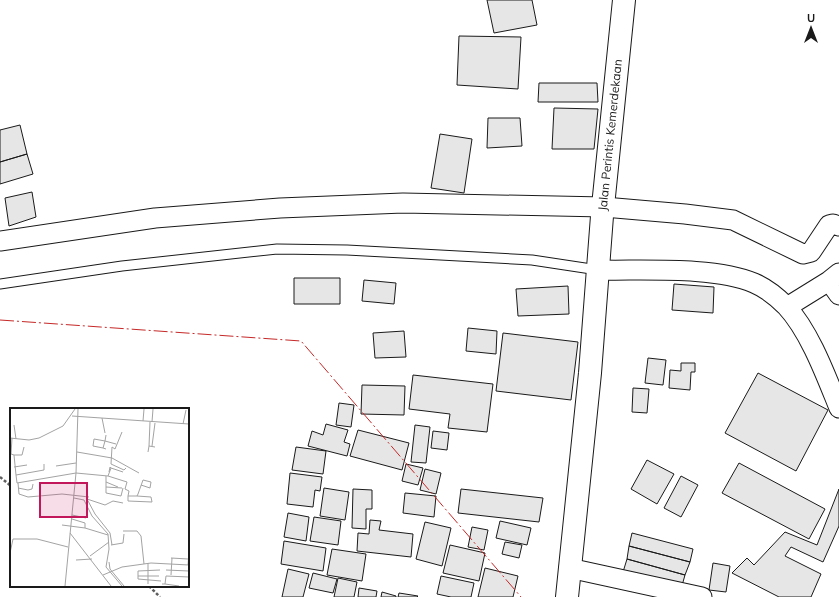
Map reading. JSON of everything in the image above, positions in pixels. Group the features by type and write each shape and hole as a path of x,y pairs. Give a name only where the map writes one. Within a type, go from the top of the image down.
{"main road":[{"name":"Jalan Perintis Kemerdekaan","path":"567,597 590,373 603,211 624,0"}],"street":[{"path":"0,241 155,218 280,208 403,203 603,211 733,220 803,254 812,252 829,225 833,224 839,226"},
{"path":"598,267 731,276 755,283 792,303 807,337 822,365 839,408"},
{"path":"792,303 831,284"},
{"path":"569,568 702,597"}],"lane":[{"path":"0,284 122,266 277,249 346,250 524,260 598,267"}],"path":[{"path":"0,477 10,485"},
{"path":"150,587 160,597"}],"building":[{"path":"487,0 532,0 537,25 494,33"},
{"path":"459,36 521,37 518,89 457,85"},
{"path":"539,83 597,83 598,102 538,102"},
{"path":"554,108 598,109 594,149 552,149"},
{"path":"488,118 520,118 522,146 487,148"},
{"path":"20,125 27,154 0,162 0,130"},
{"path":"440,134 472,139 464,193 431,188"},
{"path":"27,154 33,174 0,184 0,162"},
{"path":"32,192 36,217 9,226 5,198"},
{"path":"294,278 340,278 340,304 294,304"},
{"path":"364,280 396,283 394,304 362,301"},
{"path":"674,284 714,287 713,313 672,310"},
{"path":"568,286 569,314 518,316 516,289"},
{"path":"468,328 497,331 496,354 466,351"},
{"path":"404,331 406,357 375,358 373,333"},
{"path":"503,333 578,342 571,400 496,391"},
{"path":"648,358 666,360 663,385 645,383"},
{"path":"681,363 695,363 695,372 691,372 690,390 669,388 670,370 681,371"},
{"path":"758,373 828,410 796,471 725,433"},
{"path":"413,375 493,384 487,432 448,428 450,414 409,409"},
{"path":"362,385 405,386 404,415 361,414"},
{"path":"633,388 649,389 647,413 632,412"},
{"path":"339,403 354,405 351,427 336,425"},
{"path":"326,424 348,430 344,442 350,444 347,456 308,446 312,431 323,435"},
{"path":"415,425 430,427 426,463 411,462"},
{"path":"358,430 409,443 402,470 350,456"},
{"path":"433,431 449,433 447,450 431,448"},
{"path":"296,447 326,451 323,474 292,470"},
{"path":"647,460 674,474 657,504 631,489"},
{"path":"739,463 825,509 809,539 722,493"},
{"path":"406,464 423,468 418,485 402,481"},
{"path":"425,469 441,473 436,494 420,490"},
{"path":"290,473 322,477 320,491 315,490 313,507 287,504"},
{"path":"681,476 698,485 681,517 664,508"},
{"path":"324,488 349,492 345,520 320,516"},
{"path":"353,489 372,490 372,509 366,509 366,529 352,528"},
{"path":"461,489 543,498 539,522 458,513"},
{"path":"839,489 839,526 823,562 791,547 785,556 821,574 811,597 779,597 732,573 747,558 754,565 785,532 817,545"},
{"path":"405,493 436,496 434,517 403,513"},
{"path":"288,513 309,517 306,541 284,537"},
{"path":"314,517 341,521 338,545 310,541"},
{"path":"370,520 381,521 379,530 413,534 411,557 357,551 358,533 369,534"},
{"path":"500,521 531,528 527,545 496,538"},
{"path":"425,522 451,528 442,566 416,559"},
{"path":"472,527 488,530 484,550 468,547"},
{"path":"632,533 693,549 690,562 629,546"},
{"path":"284,541 326,548 323,571 281,564"},
{"path":"505,542 522,545 519,558 502,554"},
{"path":"450,545 485,553 479,581 443,573"},
{"path":"629,546 690,562 685,575 627,559"},
{"path":"332,549 366,554 362,581 327,575"},
{"path":"627,559 685,575 681,589 623,572"},
{"path":"713,563 730,566 726,592 709,590"},
{"path":"485,568 518,576 513,597 478,597"},
{"path":"288,569 309,574 303,597 282,597"},
{"path":"313,573 337,579 333,593 309,588"},
{"path":"441,576 474,583 471,597 451,597 437,594"},
{"path":"338,578 357,582 354,597 334,597"},
{"path":"359,588 377,591 376,597 358,597"},
{"path":"382,592 396,596 396,597 381,597"},
{"path":"399,593 418,596 398,597"}],"power":[{"path":"0,320 301,341 521,597"}]}
